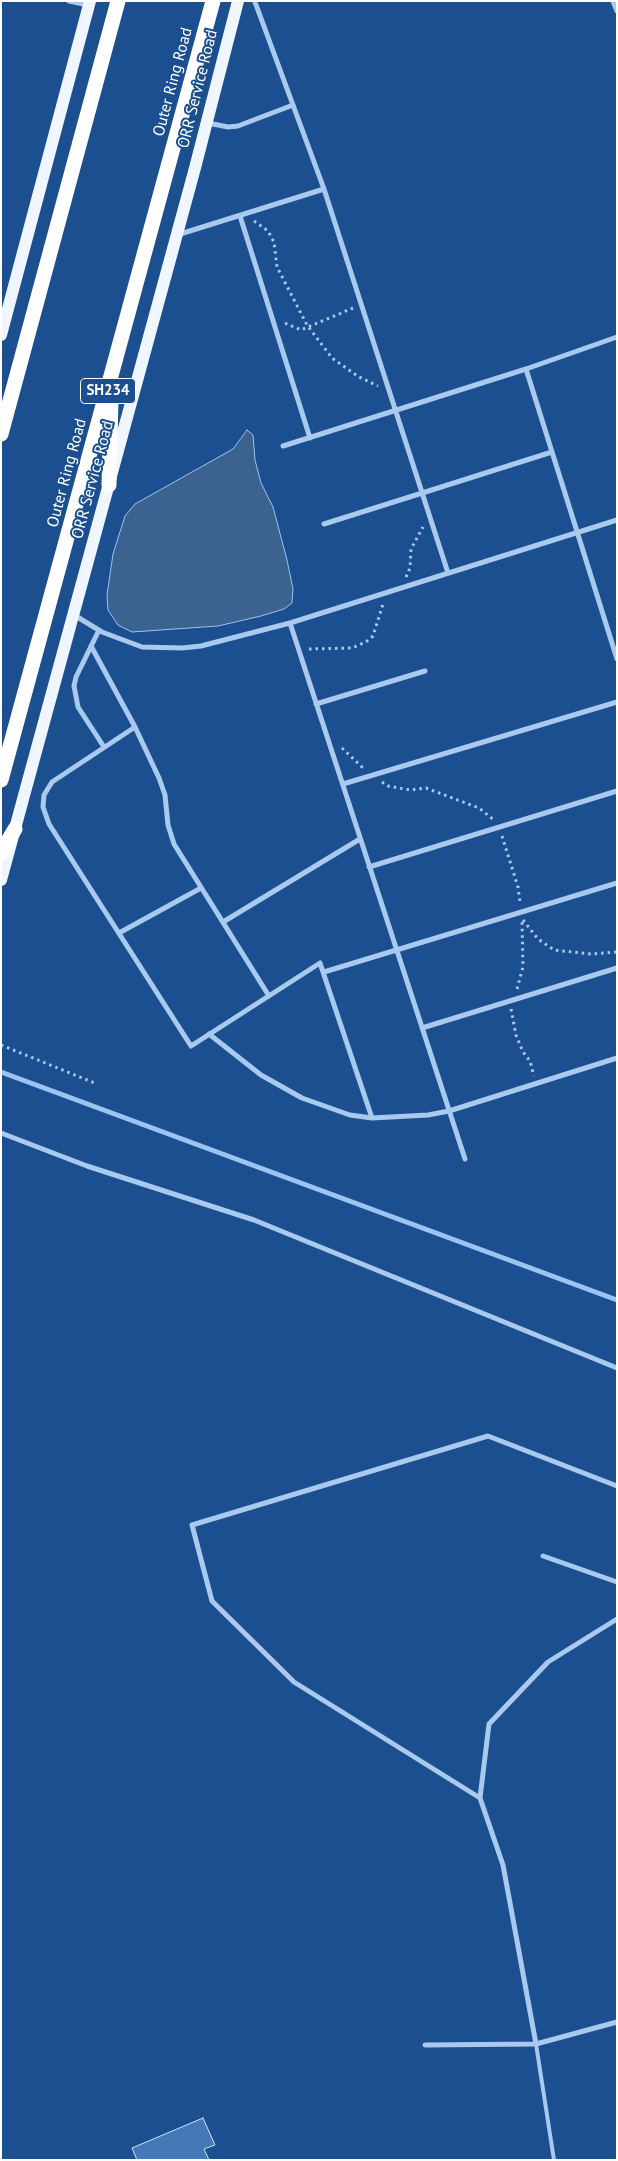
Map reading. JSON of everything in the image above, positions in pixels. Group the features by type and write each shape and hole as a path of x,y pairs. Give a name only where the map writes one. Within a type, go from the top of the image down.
{"highway":[{"path":"1,434 118,1"},
{"name":"Outer Ring Road","path":"1,780 213,1"},
{"path":"109,485 112,375"},
{"path":"1,403 17,377"},
{"path":"1,852 15,829"}],"main road":[{"name":"ORR Service Road","path":"1,880 177,236 238,1"},
{"path":"1,335 90,3"}],"street":[{"path":"69,1 90,3"},
{"path":"613,1 617,11"},
{"path":"255,2 324,189 448,573"},
{"path":"207,122 228,127 238,126 293,105"},
{"path":"177,236 324,189"},
{"path":"240,216 310,438"},
{"path":"283,446 526,369 617,337"},
{"path":"526,369 617,659"},
{"path":"324,524 552,452"},
{"path":"73,615 99,630 125,642 142,647 182,648 228,640 290,623 617,520"},
{"path":"290,623 465,1159"},
{"path":"99,630 76,677 75,695 78,707 104,747"},
{"path":"91,646 135,727 165,794 168,825 174,844 269,996"},
{"path":"316,704 425,671"},
{"path":"343,784 617,702"},
{"path":"135,727 52,782 44,795 43,807 49,824 191,1046 320,963 372,1118"},
{"path":"369,866 617,790"},
{"path":"223,922 360,839"},
{"path":"324,972 617,883"},
{"path":"119,933 201,888"},
{"path":"422,1028 617,968"},
{"path":"210,1034 261,1074 302,1098 350,1115 372,1118 428,1115 449,1111 617,1058"},
{"path":"1,1133 87,1166 254,1220 617,1368"},
{"path":"480,1798 294,1682 212,1601 192,1525 488,1436 617,1486"},
{"path":"543,1556 617,1582"},
{"path":"536,2044 503,1865 480,1798 489,1724 548,1662 617,1619"},
{"path":"425,2045 536,2044 617,2022"}],"lane":[{"path":"536,2044 554,2160"}],"path":[{"path":"251,216 254,222 268,231 274,242 277,268 308,328 332,358 359,378 389,391"},
{"path":"272,319 301,330 362,304"},
{"path":"298,650 352,648 366,642 373,636 384,602 400,588 410,568 411,549 429,515"},
{"path":"338,743 372,776 388,786 410,790 426,788 479,808 493,818 498,827 518,887 522,912 523,967 511,1013 523,1052 530,1061 535,1084"},
{"path":"522,920 538,939 554,950 591,954 617,952"},
{"path":"1,1045 97,1084"}],"water":[{"path":"247,430 253,435 255,460 261,483 273,507 287,560 293,589 292,603 284,609 218,626 132,632 118,625 108,610 107,595 113,554 125,516 135,504 233,449"}],"building":[{"path":"203,2118 215,2145 204,2149 209,2160 137,2160 132,2148"}],"waterway":[{"path":"1,1072 617,1300"}]}
